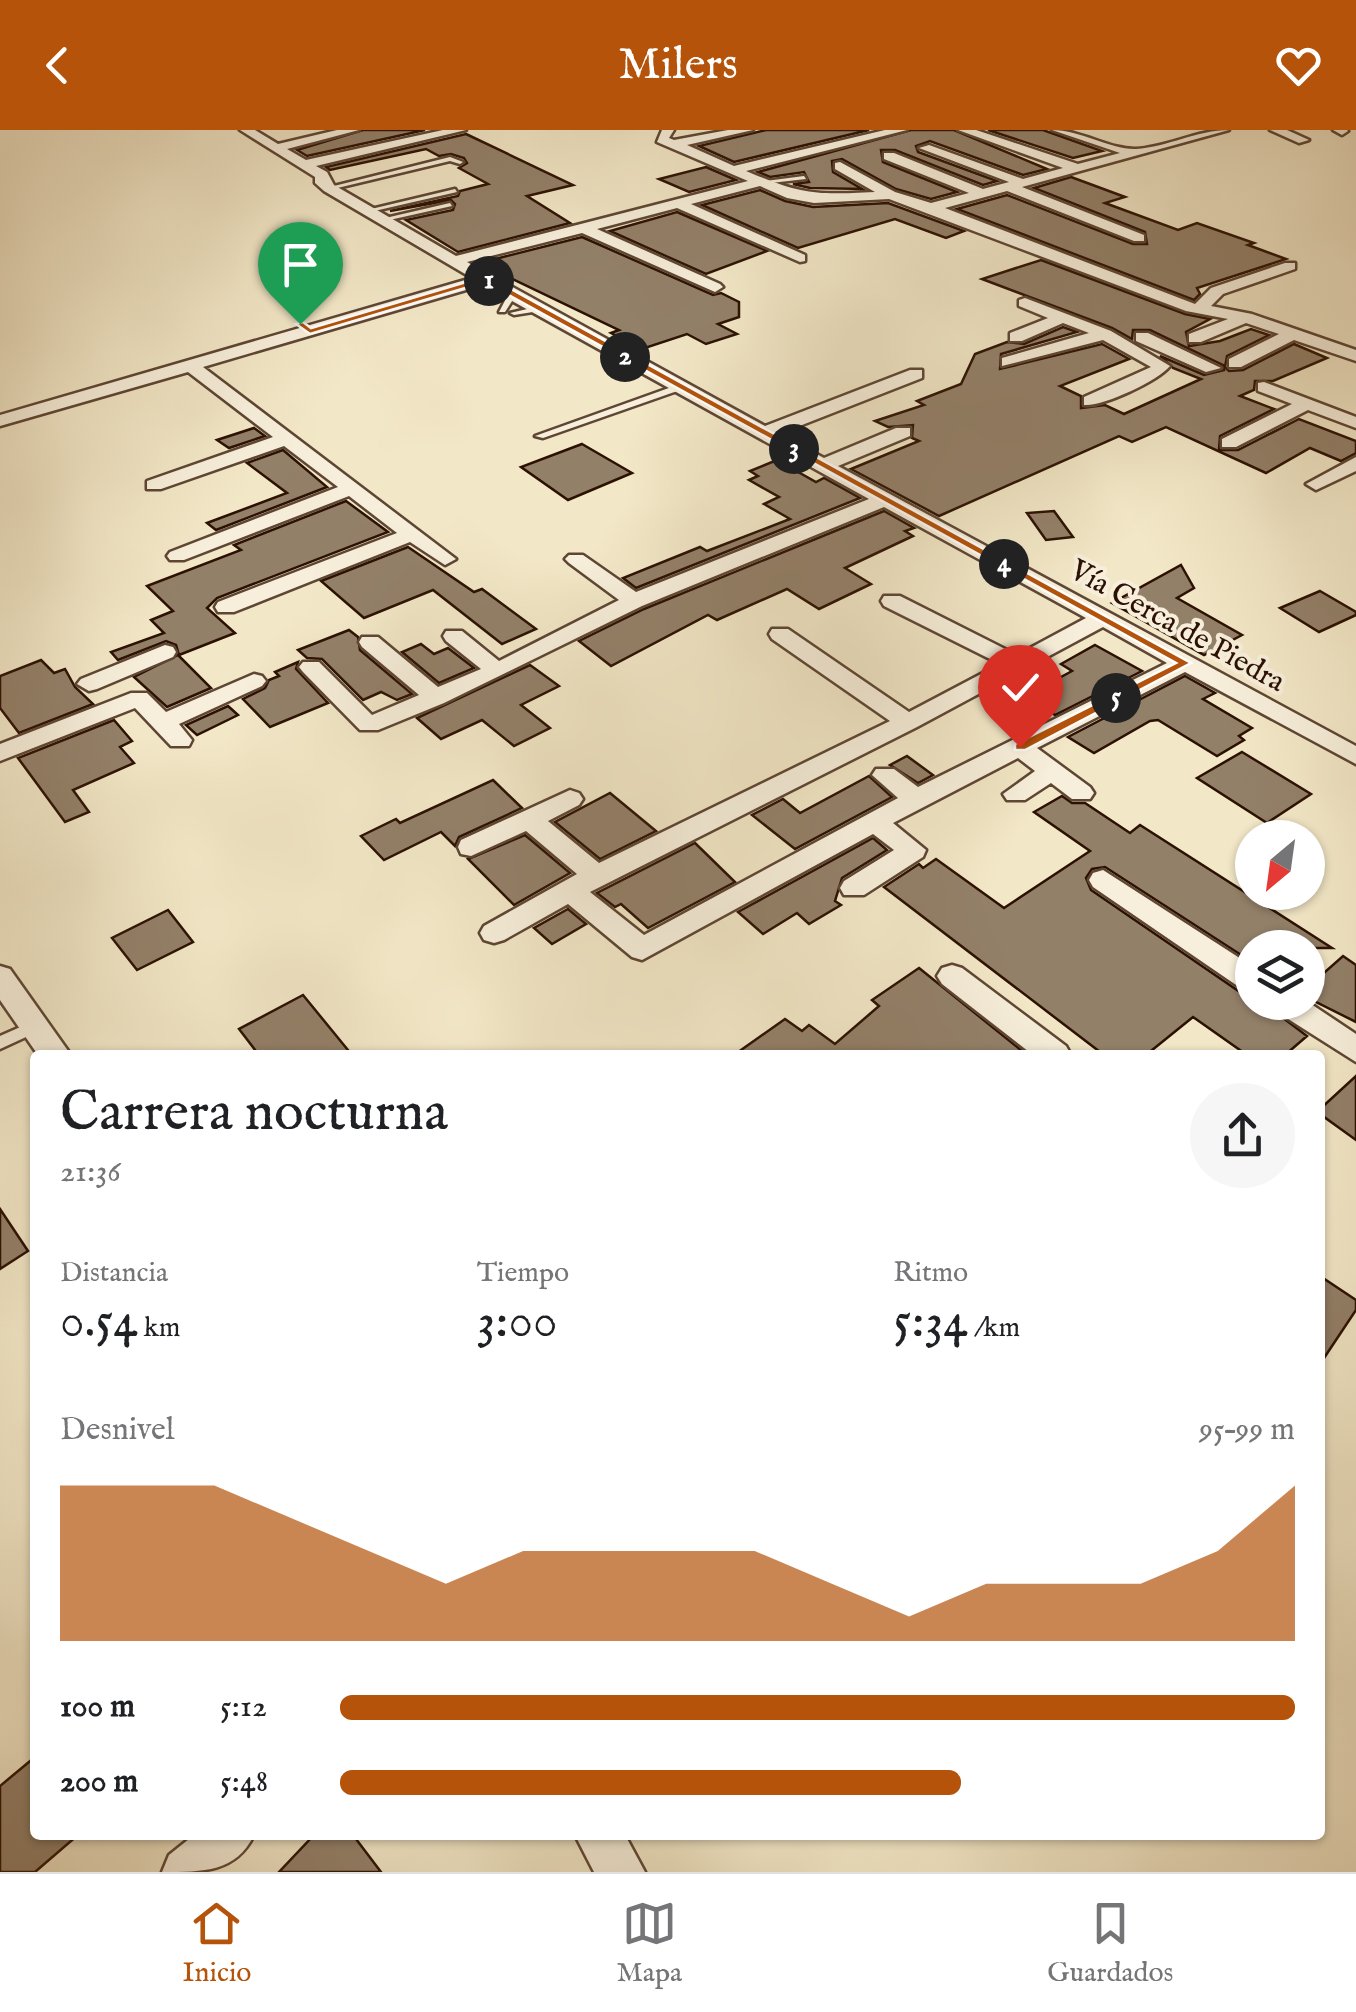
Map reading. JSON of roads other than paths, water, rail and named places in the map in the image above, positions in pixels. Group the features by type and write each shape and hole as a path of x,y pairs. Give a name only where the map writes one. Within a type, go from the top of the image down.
{"street":[{"name":"Vía Cerca de Piedra","path":"246,130 322,175 322,183 328,188 486,279 516,307 680,387 1356,756"},
{"path":"276,148 354,130"},
{"path":"303,165 460,130"},
{"path":"668,130 661,139 784,193 814,199 890,195"},
{"path":"674,144 747,130"},
{"path":"732,170 901,130"},
{"path":"964,130 1079,169"},
{"path":"1058,130 1135,154"},
{"path":"1276,130 1303,140"},
{"path":"930,207 1222,134"},
{"path":"806,138 830,146"},
{"path":"925,148 1138,238"},
{"path":"890,156 986,195"},
{"path":"840,166 890,195 1196,307 1246,317 1354,354"},
{"path":"455,261 761,182"},
{"path":"677,203 800,258"},
{"path":"583,228 715,287"},
{"path":"1008,362 1116,334 1196,307 1217,291 1290,266"},
{"path":"0,421 191,366 311,326 486,279"},
{"path":"1025,303 1212,368"},
{"path":"1195,338 1246,317"},
{"path":"1016,337 1061,318"},
{"path":"1234,363 1294,333"},
{"path":"1090,402 1156,372 1160,366 1116,334"},
{"path":"191,366 445,559"},
{"path":"764,433 916,374"},
{"path":"1264,387 1356,422"},
{"path":"1229,443 1307,404"},
{"path":"824,465 903,432"},
{"path":"154,484 288,438"},
{"path":"1316,484 1356,463"},
{"path":"177,556 352,488"},
{"path":"311,667 369,725 497,671 634,601 886,500"},
{"path":"226,606 412,534"},
{"path":"576,559 634,601"},
{"path":"892,601 1016,663"},
{"path":"494,934 596,876 908,722 1103,618"},
{"path":"780,634 908,722"},
{"path":"454,636 497,671"},
{"path":"370,642 436,698"},
{"path":"89,684 165,652"},
{"path":"571,892 642,950 916,799 1185,663"},
{"path":"72,666 112,708"},
{"path":"0,754 139,698 172,731 254,681"},
{"path":"1020,747 1081,794"},
{"path":"1016,794 1049,773"},
{"path":"884,776 916,799"},
{"path":"471,847 570,799"},
{"path":"529,819 596,876"},
{"path":"854,888 913,850 874,822"},
{"path":"1103,880 1235,969"},
{"path":"952,976 1048,1050"},
{"path":"0,977 51,1050"},
{"path":"1305,1020 1338,1049"},
{"path":"186,1872 225,1840"},
{"path":"601,1840 621,1872"}],"lane":[{"path":"328,188 450,160 460,162"},
{"path":"761,182 804,178"},
{"path":"370,210 455,191"},
{"path":"385,220 450,205"},
{"path":"540,436 680,387"},
{"path":"0,1044 34,1026"}]}
